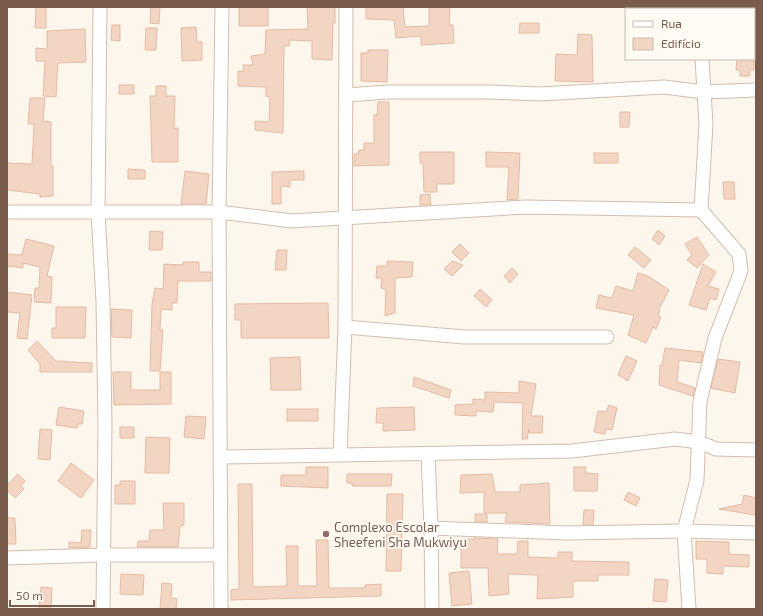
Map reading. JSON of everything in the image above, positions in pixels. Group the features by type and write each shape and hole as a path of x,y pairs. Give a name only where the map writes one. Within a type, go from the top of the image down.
{"street":[{"path":"100,7 98,212 103,302 103,609"},
{"path":"221,609 219,212 222,7"},
{"path":"340,456 346,327 346,7"},
{"path":"689,609 684,532 697,480 700,401 715,338 741,272 739,254 701,210 706,124 702,60"},
{"path":"347,94 388,92 490,92 540,94 664,87 704,92 756,90"},
{"path":"7,212 219,212 292,221 525,207 701,210"},
{"path":"346,327 465,337 607,337"},
{"path":"220,457 572,451 675,439 699,442 716,449 756,450"},
{"path":"428,454 432,528 432,609"},
{"path":"432,528 567,534 684,532 756,533"},
{"path":"7,558 104,555 220,555"}],"building":[{"path":"36,7 46,7 46,28 35,28"},
{"path":"151,7 160,7 159,24 150,23"},
{"path":"239,7 268,7 268,26 239,26"},
{"path":"307,7 335,7 332,60 312,59 312,41 290,40 289,46 284,46 283,133 255,130 255,121 269,122 270,97 266,96 266,87 238,86 238,71 244,71 243,65 253,65 251,56 265,54 266,30 308,29"},
{"path":"366,7 403,7 405,27 429,26 429,7 450,7 449,25 453,25 454,43 421,45 421,36 396,38 394,20 366,19"},
{"path":"520,23 539,23 539,33 519,33"},
{"path":"112,25 120,25 120,41 111,40"},
{"path":"196,27 197,42 202,42 202,60 182,61 181,28"},
{"path":"146,28 157,28 156,50 145,50"},
{"path":"85,29 86,62 58,63 56,97 43,96 45,61 36,61 36,48 47,49 47,31"},
{"path":"578,34 592,35 593,82 555,81 556,54 577,55"},
{"path":"368,50 388,50 387,82 361,81 361,53 368,53"},
{"path":"737,60 754,60 754,70 750,70 750,76 740,76 740,70 736,70"},
{"path":"119,85 134,85 134,94 119,94"},
{"path":"156,86 166,86 166,96 175,96 174,128 178,128 178,162 152,162 150,96 156,96"},
{"path":"30,98 45,98 43,121 51,122 53,196 40,197 40,194 7,190 7,163 32,164 34,124 28,124"},
{"path":"378,102 389,102 389,165 354,166 354,154 358,154 359,150 364,150 364,143 374,143 374,115 377,115"},
{"path":"620,112 630,112 629,127 620,127"},
{"path":"420,152 454,152 454,184 437,184 437,192 424,192 423,163 420,163"},
{"path":"486,152 520,153 518,199 507,200 509,167 486,167"},
{"path":"594,153 618,153 618,163 594,163"},
{"path":"128,169 145,170 145,179 128,179"},
{"path":"185,171 209,174 206,204 181,204"},
{"path":"304,171 304,180 290,180 290,187 281,186 281,204 272,204 272,172"},
{"path":"723,182 734,182 735,199 724,199"},
{"path":"430,194 431,205 420,205 420,195"},
{"path":"658,230 665,236 659,245 652,239"},
{"path":"150,231 163,232 162,250 149,250"},
{"path":"697,237 709,255 697,268 687,260 692,255 685,244"},
{"path":"26,239 54,246 47,276 52,277 51,303 34,302 35,288 39,288 40,267 23,263 23,268 7,266 7,254 22,255"},
{"path":"460,244 469,253 461,261 452,252"},
{"path":"635,247 651,260 644,268 628,255"},
{"path":"277,250 287,250 286,270 275,270"},
{"path":"387,261 413,262 412,277 395,278 395,313 385,316 386,289 381,288 382,278 376,278 377,266 387,266"},
{"path":"452,261 463,265 452,276 444,269"},
{"path":"183,262 199,262 199,272 211,272 211,281 178,281 177,303 172,303 172,310 161,309 160,330 163,330 160,371 150,371 152,304 155,288 163,289 164,264 183,265"},
{"path":"703,264 716,272 708,286 719,289 716,300 710,298 706,310 689,305"},
{"path":"512,268 518,274 510,283 504,276"},
{"path":"638,273 648,276 669,290 659,309 658,316 661,317 656,329 653,327 646,343 628,335 634,315 596,308 599,295 612,298 616,286 633,291"},
{"path":"480,289 492,300 486,307 474,296"},
{"path":"7,292 32,295 27,339 17,338 20,313 7,312"},
{"path":"328,303 329,338 241,338 241,320 235,320 235,304"},
{"path":"56,307 86,307 85,338 52,338 52,328 56,328"},
{"path":"111,309 132,310 131,338 112,337"},
{"path":"37,341 56,361 92,363 92,372 40,372 40,364 28,350"},
{"path":"665,348 703,352 701,363 679,360 677,382 695,388 693,396 659,385 660,365 662,365"},
{"path":"626,356 637,361 628,381 618,375"},
{"path":"300,357 301,390 271,390 270,358"},
{"path":"718,359 740,362 735,393 711,388"},
{"path":"113,372 131,372 131,390 160,390 160,372 171,372 171,404 114,405"},
{"path":"414,377 451,390 449,398 413,386"},
{"path":"519,381 536,384 531,416 543,416 542,433 529,433 529,429 527,439 522,439 523,403 494,402 493,412 476,411 476,416 455,415 455,405 473,404 473,399 485,400 485,392 519,393"},
{"path":"609,405 617,408 612,430 606,429 605,434 594,432 598,411 606,412"},
{"path":"59,407 84,411 82,424 78,424 77,428 56,425"},
{"path":"414,407 415,430 383,431 383,423 376,423 377,408"},
{"path":"287,409 318,409 318,421 287,421"},
{"path":"186,416 206,417 204,439 184,437"},
{"path":"120,427 134,427 134,438 120,438"},
{"path":"40,429 52,430 50,460 38,459"},
{"path":"146,437 170,438 169,473 145,473"},
{"path":"71,463 94,480 81,498 58,481"},
{"path":"306,467 328,467 328,488 281,486 281,475 306,475"},
{"path":"574,467 586,467 585,473 598,474 597,491 574,491"},
{"path":"18,474 25,481 21,486 24,489 15,498 7,490 7,485"},
{"path":"347,474 392,474 391,486 352,486 352,483 347,483"},
{"path":"492,474 495,492 520,492 520,485 549,483 550,524 505,522 507,513 484,513 484,492 460,493 461,475"},
{"path":"120,481 135,481 135,504 115,504 115,485 120,485"},
{"path":"238,484 252,484 253,587 287,586 286,546 298,546 298,586 317,586 316,540 328,540 329,588 365,588 365,585 381,584 381,596 231,600 231,590 239,589"},
{"path":"628,492 640,498 636,506 624,500"},
{"path":"387,494 403,494 401,571 386,571"},
{"path":"744,495 756,498 755,515 719,509 742,504"},
{"path":"163,503 184,503 184,525 180,526 178,547 137,547 138,541 149,541 150,530 164,530"},
{"path":"584,510 594,510 593,525 583,525"},
{"path":"475,514 487,514 487,522 475,522"},
{"path":"7,518 15,518 16,544 7,544"},
{"path":"82,530 91,530 90,547 69,548 69,542 81,543"},
{"path":"461,539 498,539 497,554 517,554 518,541 528,541 528,557 558,558 558,552 572,552 572,561 629,562 629,575 598,575 598,581 573,581 573,597 537,599 538,575 508,574 509,594 489,596 488,568 461,568"},
{"path":"696,541 729,542 729,554 749,555 749,567 723,566 723,574 707,573 707,559 696,559"},
{"path":"469,571 472,604 452,606 449,573"},
{"path":"121,574 144,575 143,595 120,594"},
{"path":"655,579 668,580 666,602 653,601"},
{"path":"162,583 172,584 171,598 177,599 176,609 160,609"},
{"path":"41,587 52,588 51,609 39,609"}],"place":[{"name":"Complexo Escolar Sheefeni Sha Mukwiyu","path":"326,534"}]}
